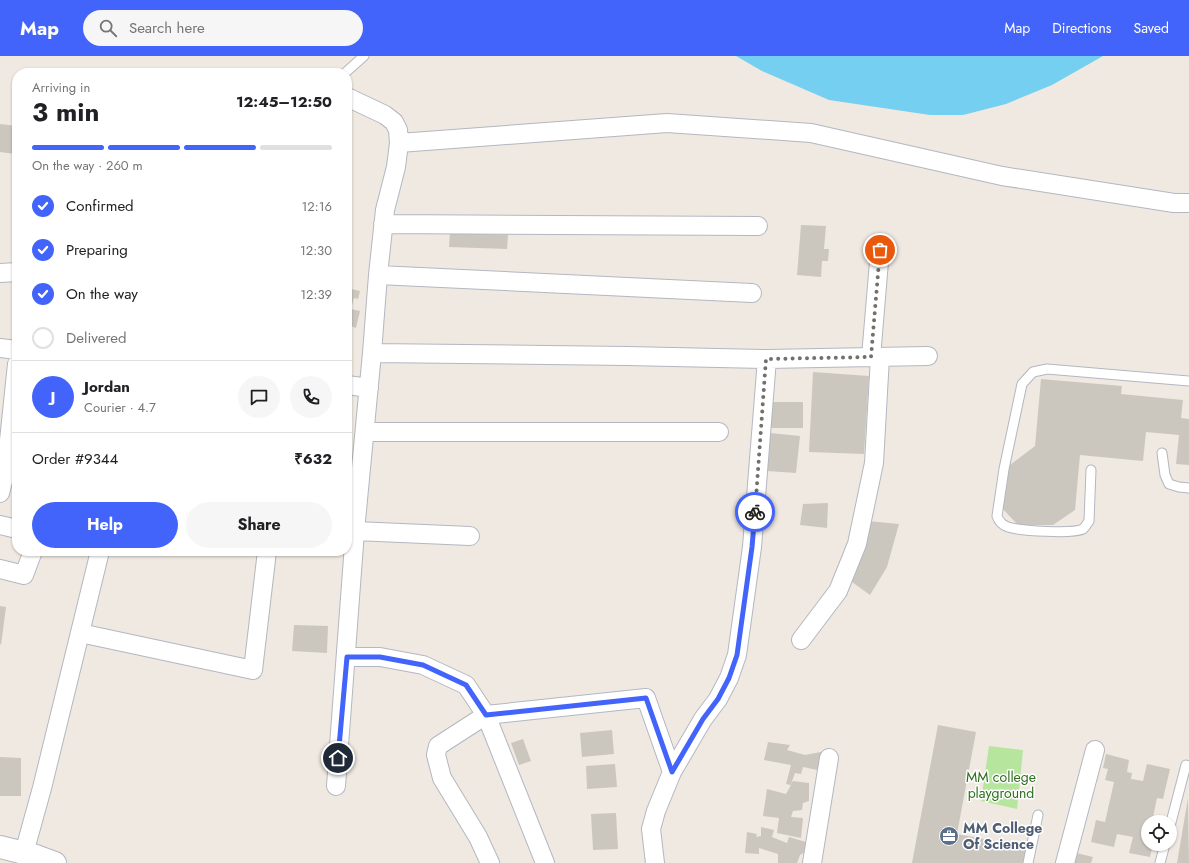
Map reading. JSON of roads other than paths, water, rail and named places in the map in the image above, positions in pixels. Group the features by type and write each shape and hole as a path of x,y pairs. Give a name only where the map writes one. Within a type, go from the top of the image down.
{"street":[{"path":"336,786 347,657 355,531 378,275 385,210 396,167 399,142 398,130 394,122 385,115 352,99"},
{"path":"399,142 667,123 811,133 1002,176 1174,203 1189,203"},
{"path":"383,224 758,226"},
{"path":"801,640 838,591 857,544 874,462 875,357 880,250"},
{"path":"0,273 12,272"},
{"path":"378,275 752,293"},
{"path":"0,348 12,349"},
{"path":"372,353 766,359 928,356"},
{"path":"656,863 651,829 656,811 672,772 703,719 718,699 729,678 737,655 752,547 766,359"},
{"path":"0,493 12,470 7,408 12,386"},
{"path":"352,386 369,388"},
{"path":"365,432 719,432"},
{"path":"0,525 12,528"},
{"path":"355,531 470,536"},
{"path":"0,569 24,575 31,556"},
{"path":"24,853 42,788 99,556"},
{"path":"80,633 253,670 266,556"},
{"path":"347,657 380,657 423,665 466,685 486,715 545,863"},
{"path":"490,863 478,837 442,778 436,755 438,746 486,715 646,698 672,772"},
{"path":"1065,863 1095,750"},
{"path":"812,863 829,758"},
{"path":"0,846 55,863"}],"lane":[{"path":"350,68 364,56"},
{"path":"1091,470 1089,521 1084,528 1059,531 1025,530 1007,527 1000,522 997,516 1004,469 1020,392 1022,384 1033,372 1047,369 1189,381"},
{"path":"1162,453 1165,475 1169,484 1189,488"},
{"path":"1173,815 1186,765 1189,766"},
{"path":"1028,863 1038,815"},
{"path":"1160,863 1163,851"}],"water":[{"path":"736,56 1103,56 1052,85 1006,104 963,115 930,115 829,100 762,71"}],"place":[{"name":"MM College Of Science","path":"949,836"}],"park label":[{"name":"MM college playground","path":"1001,786"}]}
